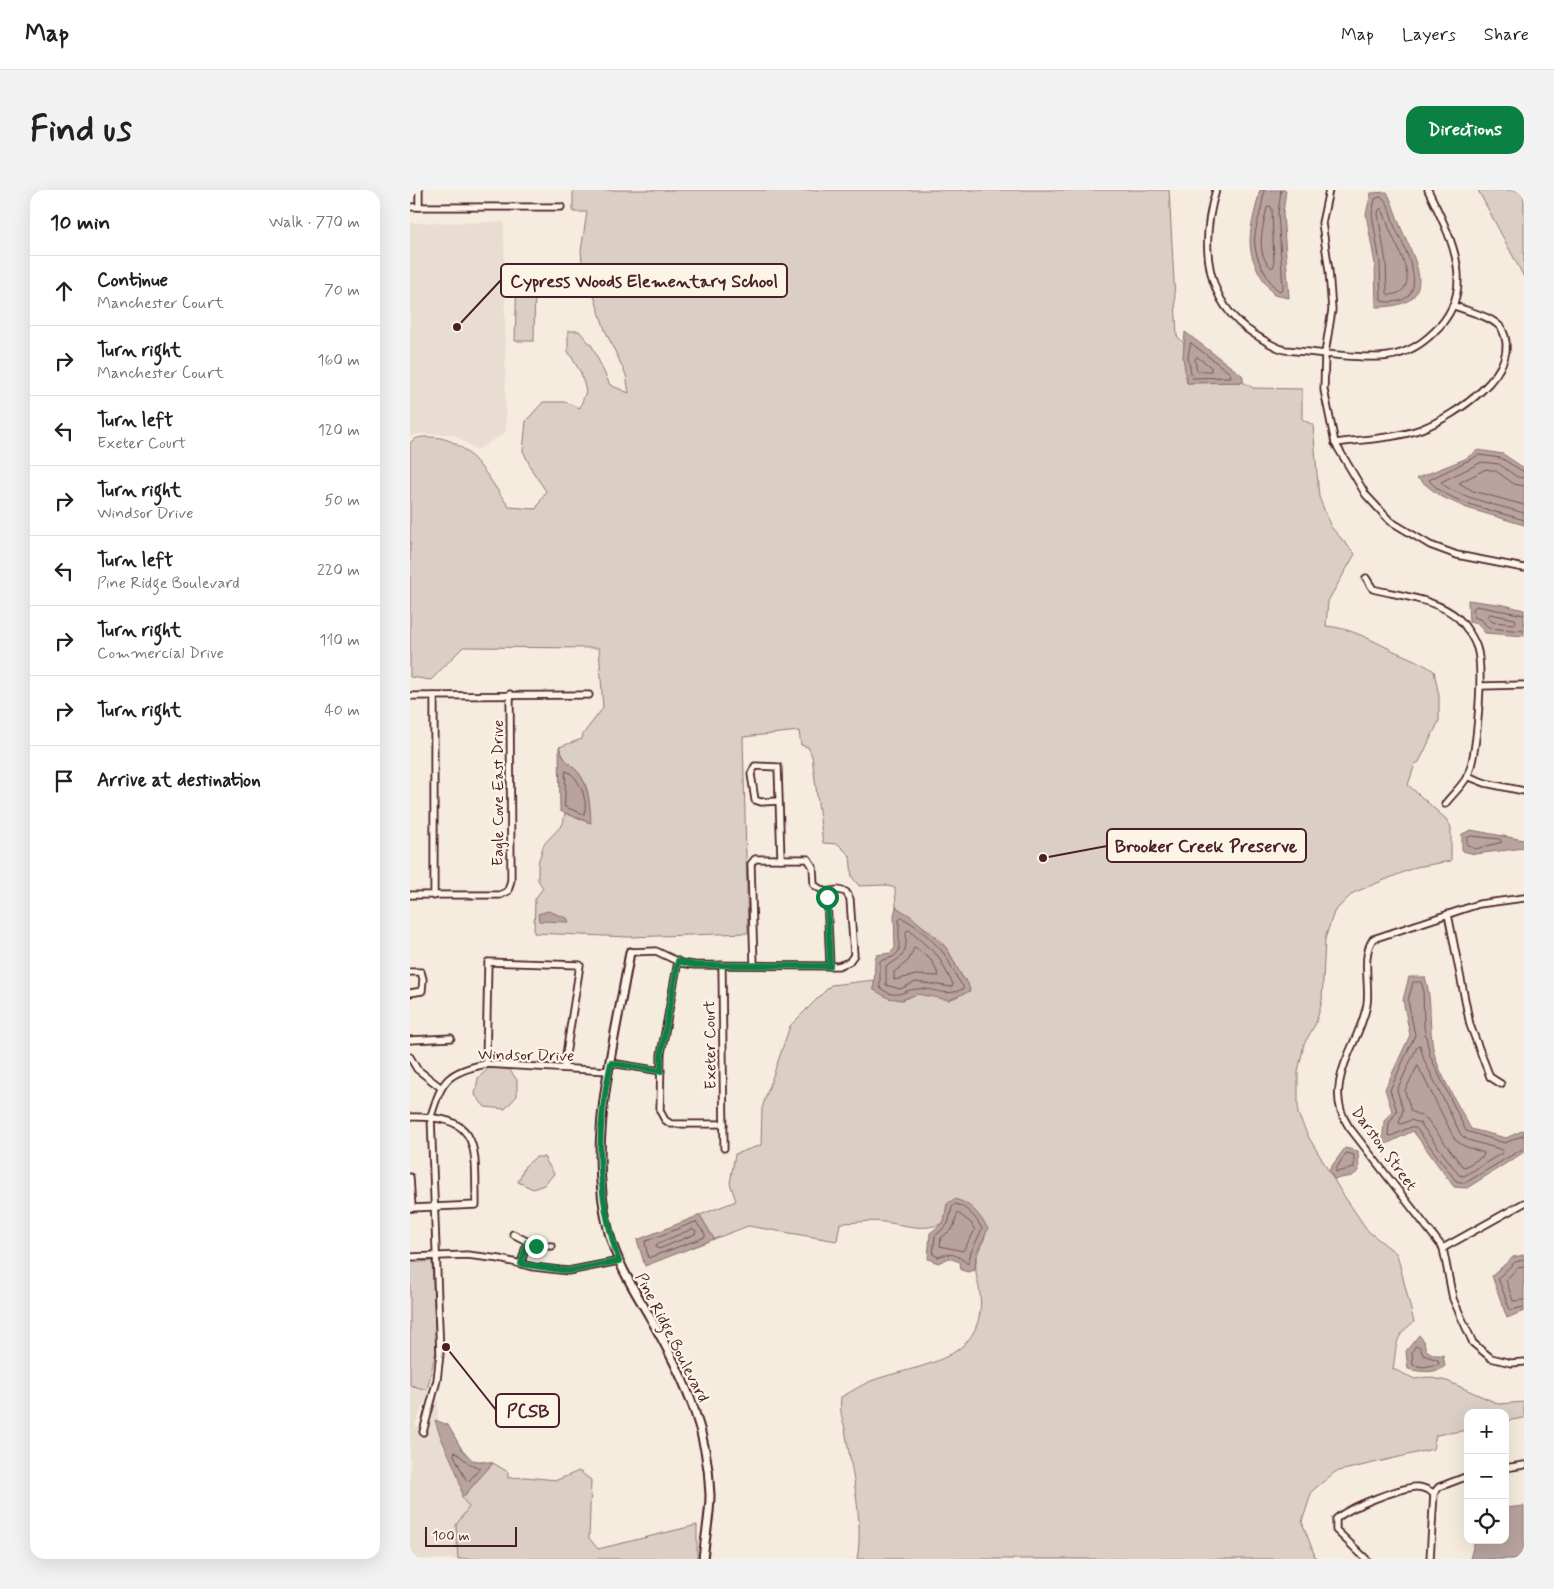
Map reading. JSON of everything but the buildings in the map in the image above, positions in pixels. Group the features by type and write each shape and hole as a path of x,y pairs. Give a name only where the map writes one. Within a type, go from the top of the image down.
{"street":[{"path":"419,190 419,207"},
{"path":"1216,190 1209,216 1208,264 1214,288 1224,307 1243,326 1275,347 1285,350 1380,357 1405,352 1425,341 1435,332 1455,306 1458,280 1457,259 1449,232 1428,190"},
{"path":"1329,190 1322,223 1332,310 1325,353 1324,390 1335,443 1366,495 1390,521 1430,545 1457,555 1524,568"},
{"path":"410,207 561,207"},
{"path":"1335,443 1420,430 1455,415 1507,370 1511,347 1502,328 1490,320 1455,306"},
{"path":"1366,578 1373,589 1438,606 1460,620 1477,649 1481,686 1473,752 1467,776 1446,804"},
{"path":"1481,686 1524,685"},
{"name":"Eagle Cove East Drive","path":"434,896 500,895 508,891 511,880 510,694"},
{"path":"410,696 589,695"},
{"path":"410,895 434,896 434,696"},
{"path":"779,801 762,802 756,800 751,774 755,766 778,766 781,859"},
{"path":"1467,776 1486,783 1524,791"},
{"path":"630,952 656,951 678,961 694,965 830,966 849,962 854,955 850,899 846,892 838,890 825,892 814,885 813,867 808,860 755,859 750,864 754,965"},
{"path":"825,892 830,966"},
{"name":"Darston Street","path":"1524,898 1497,900 1384,934 1370,942 1367,1003 1340,1078 1338,1095 1340,1110 1349,1127 1443,1248 1453,1300 1473,1343 1491,1358 1511,1363 1524,1362"},
{"path":"1448,914 1470,1025 1490,1077 1501,1084"},
{"name":"Pine Ridge Boulevard","path":"630,952 600,1128 601,1195 610,1234 619,1261 671,1355 698,1415 706,1457 710,1496 703,1559"},
{"path":"678,961 661,1054 660,1111 665,1120 671,1124 724,1124"},
{"path":"486,1064 488,962 580,965 564,1067"},
{"name":"Exeter Court","path":"722,965 724,1148"},
{"path":"410,972 421,972 423,979 422,991 410,993"},
{"path":"410,1040 451,1038"},
{"path":"410,1057 417,1068 440,1087 431,1116 440,1358 437,1380 423,1432"},
{"path":"611,1063 661,1071"},
{"name":"Windsor Drive","path":"440,1087 450,1077 468,1068 486,1064 609,1071"},
{"path":"410,1117 431,1116 452,1122 466,1131 473,1143 475,1153 476,1205 411,1208 410,1177"},
{"path":"1443,1248 1524,1203"},
{"path":"513,1234 527,1242 542,1247 552,1246"},
{"path":"521,1264 527,1242"},
{"path":"410,1257 467,1255 568,1271 619,1261"},
{"path":"1509,1467 1524,1465"},
{"path":"1430,1559 1434,1493 1439,1487 1464,1478"},
{"path":"1366,1559 1336,1530 1336,1519 1346,1511 1407,1489 1424,1488 1434,1493"}],"shaded area":[{"path":"573,190 1169,190 1177,336 1184,343 1187,383 1243,382 1253,388 1302,389 1302,419 1313,425 1319,497 1331,527 1355,554 1328,601 1326,626 1345,629 1362,636 1434,671 1439,696 1439,721 1419,762 1415,764 1408,785 1446,819 1451,827 1451,861 1416,867 1353,893 1334,912 1325,939 1322,1001 1316,1023 1304,1044 1298,1072 1298,1114 1308,1136 1340,1190 1368,1231 1397,1254 1414,1322 1407,1327 1399,1338 1393,1369 1415,1379 1427,1377 1447,1381 1499,1404 1524,1402 1524,1418 1509,1420 1509,1409 1464,1409 1464,1431 1436,1435 1433,1449 1335,1472 1312,1491 1302,1522 1316,1559 857,1559 859,1545 858,1514 841,1414 841,1397 871,1381 938,1361 966,1343 975,1330 980,1312 981,1301 976,1276 976,1259 985,1238 947,1204 944,1222 937,1225 914,1227 878,1221 840,1223 837,1241 748,1226 714,1239 700,1215 736,1201 730,1183 735,1154 761,1145 762,1108 790,1026 831,985 874,980 874,990 902,1000 917,994 930,995 968,983 943,944 896,907 895,888 885,885 859,886 852,877 850,856 838,844 823,843 812,756 808,747 801,745 799,731 743,737 748,933 629,937 534,933 535,899 543,888 538,880 538,863 544,844 563,824 565,813 590,823 585,783 578,772 565,759 559,747 582,739 583,734 603,708 599,648 463,647 431,680 410,677 410,443 417,438 431,437 457,444 477,462 509,507 536,509 546,491 533,472 523,451 526,421 543,402 565,402 580,408 586,391 581,373 568,351 568,331 579,331 592,346 610,385 629,393 626,375 605,330 593,293 583,271 581,251 587,212 573,212"},
{"path":"1478,190 1524,190 1524,277"},
{"path":"504,222 506,432 477,450 453,434 417,434 410,436 410,223"},
{"path":"535,277 534,341 515,341 517,278"},
{"path":"489,1068 509,1069 517,1080 517,1096 505,1109 485,1107 475,1095 478,1078"},
{"path":"536,1157 544,1157 554,1174 544,1185 533,1189 518,1182 525,1166"},
{"path":"432,1261 436,1351 427,1390 410,1385 410,1263"},
{"path":"410,1384 429,1391 415,1425 420,1428 435,1393 438,1394 438,1421 435,1421 438,1433 461,1482 462,1498 469,1507 456,1525 458,1559 410,1559"},
{"path":"493,1463 508,1472 508,1478 525,1477 557,1480 579,1471 591,1480 589,1538 598,1549 697,1525 697,1559 458,1559 456,1525 469,1507 462,1498"}],"water":[{"path":"1260,190 1286,190 1283,213 1289,298 1274,295 1263,280 1252,256 1250,234"},
{"path":"1387,192 1414,257 1419,282 1416,292 1409,300 1396,305 1376,307 1375,264 1366,214 1371,193"},
{"path":"1185,332 1243,376 1243,382 1187,383 1183,357"},
{"path":"1478,450 1503,454 1524,468 1524,525 1467,508 1440,496 1417,478 1465,459"},
{"path":"1468,600 1524,610 1524,636 1485,633 1478,624 1469,622"},
{"path":"559,747 565,759 578,772 585,783 591,823 560,811"},
{"path":"1471,830 1524,840 1524,848 1475,854 1462,851 1462,834"},
{"path":"896,907 912,917 947,949 962,977 968,983 970,991 949,1000 917,994 902,1000 888,998 874,990 875,959 877,955 890,953 895,948 894,915"},
{"path":"548,911 567,918 569,922 539,921 538,914"},
{"path":"1409,977 1425,977 1429,995 1434,1053 1445,1081 1471,1129 1506,1138 1524,1130 1524,1152 1467,1188 1454,1187 1413,1131 1382,1146 1384,1121 1392,1111 1385,1089 1410,1035 1403,1000"},
{"path":"1345,1148 1358,1151 1359,1171 1352,1176 1334,1179 1329,1170"},
{"path":"954,1199 965,1203 974,1210 988,1229 976,1254 975,1270 968,1272 961,1270 960,1262 949,1258 938,1263 928,1259 930,1233 944,1222 947,1204"},
{"path":"700,1215 714,1239 645,1266 637,1240"},
{"path":"1524,1255 1524,1311 1507,1318 1492,1276 1513,1257"},
{"path":"1419,1335 1424,1341 1426,1350 1434,1355 1443,1355 1445,1366 1441,1369 1423,1371 1408,1369 1406,1351"},
{"path":"435,1420 448,1425 461,1448 472,1460 493,1463 462,1498 455,1468"},
{"path":"1524,1506 1524,1559 1470,1559 1474,1544 1509,1544 1509,1508"}],"place":[{"name":"Cypress Woods Elementary School","path":"457,327"},
{"name":"Brooker Creek Preserve","path":"1043,858"},
{"name":"PCSB","path":"446,1347"}],"route":[{"path":"536,1246 527,1242 521,1264 568,1271 619,1261 610,1234 601,1195 600,1128 609,1071 611,1063 661,1071 661,1054 678,961 694,965 830,966 827,897"}]}
